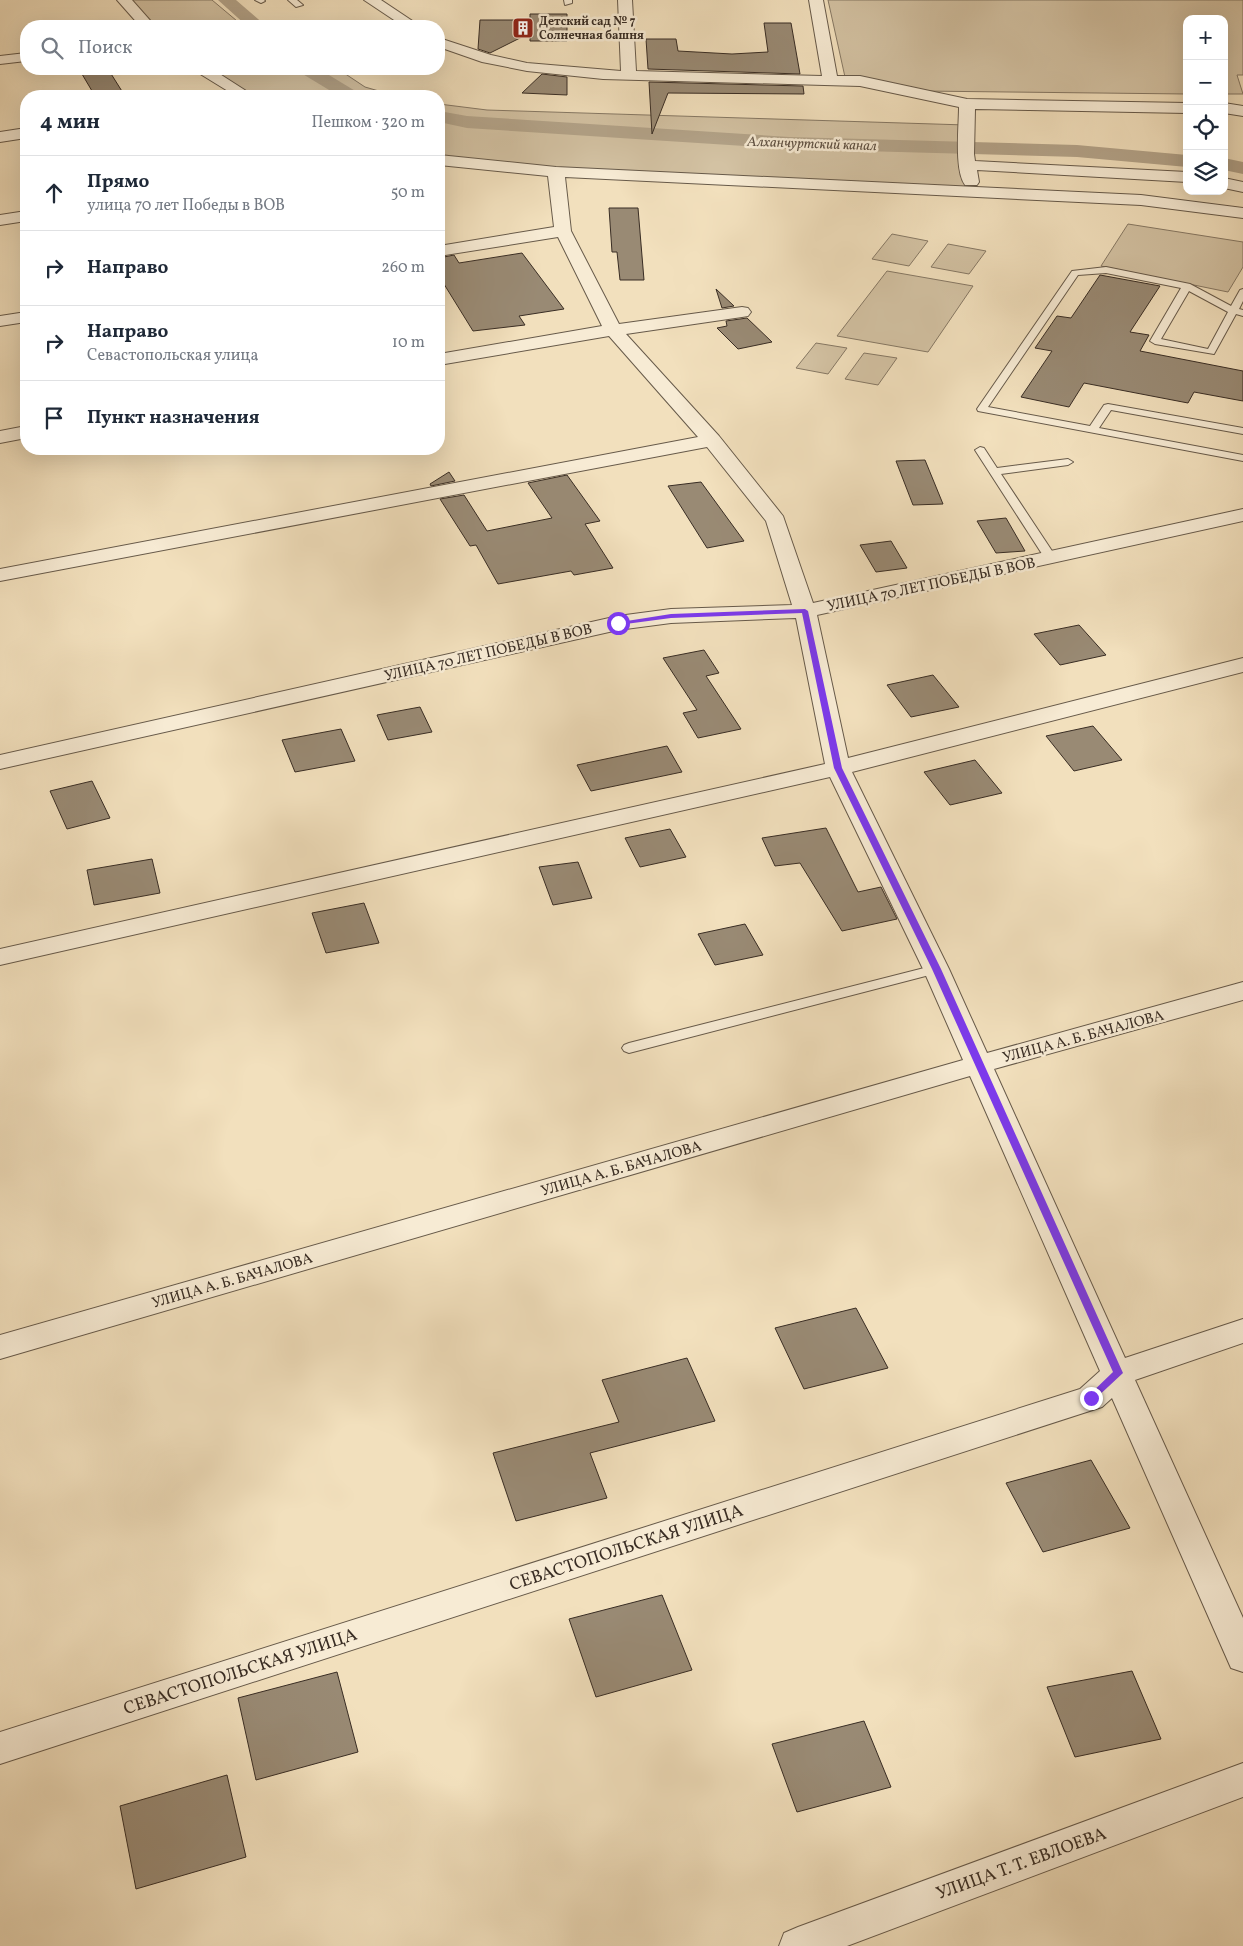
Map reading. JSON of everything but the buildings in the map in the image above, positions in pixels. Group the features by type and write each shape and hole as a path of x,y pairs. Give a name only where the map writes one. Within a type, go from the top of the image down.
{"street":[{"path":"124,0 142,20"},
{"path":"371,0 403,20"},
{"path":"625,0 629,76"},
{"path":"816,0 830,80"},
{"path":"445,44 487,59 527,67 629,76 860,81 967,104 1183,108"},
{"path":"0,60 20,58"},
{"path":"212,75 236,90"},
{"path":"967,104 966,160 973,192"},
{"path":"1228,108 1243,110"},
{"path":"0,137 20,134"},
{"path":"966,160 1183,177"},
{"path":"445,161 556,172 1141,200 1243,213"},
{"path":"556,172 563,231 612,330 712,440 776,520 805,611 838,768 980,1064 1243,1657"},
{"path":"1228,184 1243,187"},
{"path":"0,220 20,217"},
{"path":"445,250 563,231"},
{"path":"445,359 612,330 742,312"},
{"path":"0,321 20,317"},
{"path":"0,437 20,433"},
{"path":"0,575 712,440"},
{"name":"УЛИЦА 70 ЛЕТ ПОБЕДЫ В ВОВ","path":"0,762 618,623 671,616 805,611 1243,515"},
{"path":"0,957 838,768 1243,665"},
{"name":"УЛИЦА А. Б. БАЧАЛОВА","path":"0,1347 980,1064 1243,991"},
{"name":"СЕВАСТОПОЛЬСКАЯ УЛИЦА","path":"0,1748 1091,1398 1118,1373 1243,1331"},
{"name":"УЛИЦА Т. Т. ЕВЛОЕВА","path":"798,1946 1243,1780"}],"lane":[{"path":"292,0 299,5"},
{"path":"1238,312 1187,286 1106,270 1076,273 982,410 1243,458"},
{"path":"1187,286 1155,341 1211,352 1238,312 1243,292"},
{"path":"1092,431 1108,407 1243,431"},
{"path":"980,450 1050,557"},
{"path":"994,472 1068,462"},
{"path":"629,1048 936,969"}],"shaded area":[{"path":"124,0 212,0 236,20 142,20"},
{"path":"828,0 1243,0 1243,75 1237,75 1243,94 1228,94 1228,15 1183,15 1183,94 920,91 845,77"},
{"path":"212,75 347,75 365,87 375,90 236,90"},
{"path":"445,105 487,110 966,125 967,165 973,192 556,172 445,161"},
{"path":"1128,224 1243,242 1243,267 1228,292 1101,266"},
{"path":"892,234 928,241 909,266 872,259"},
{"path":"948,244 986,251 969,274 931,267"},
{"path":"887,271 973,286 928,352 837,336"},
{"path":"816,343 847,348 828,374 796,368"},
{"path":"864,353 897,358 878,385 845,379"}],"waterway":[{"name":"Алханчуртский канал","path":"226,0 250,20"},
{"name":"Алханчуртский канал","path":"317,75 341,90"},
{"name":"Алханчуртский канал","path":"445,118 467,122 789,143 1077,151 1183,161"},
{"name":"Алханчуртский канал","path":"1228,165 1243,168"}],"place":[{"name":"Детский сад № 7 Солнечная башня","path":"523,28"}],"route":[{"path":"618,623 671,616 805,611 838,768 936,969 1118,1373 1091,1398"}]}
